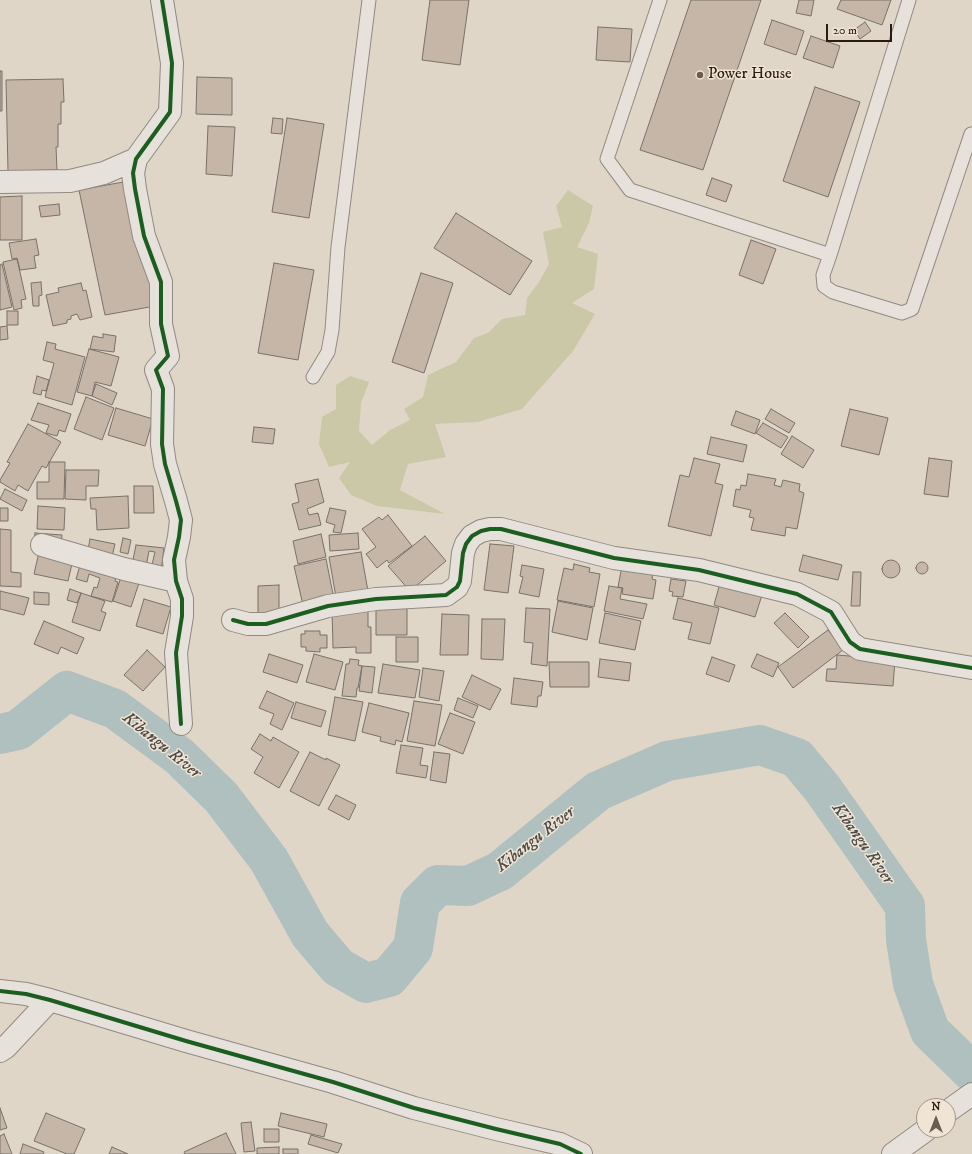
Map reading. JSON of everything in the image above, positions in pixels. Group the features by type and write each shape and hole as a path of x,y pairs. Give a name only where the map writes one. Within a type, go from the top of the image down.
{"street":[{"path":"162,0 172,63 170,112 136,160 133,173 144,236 162,282 162,324 168,356 156,370 162,389 162,444 165,464 181,520 174,560 176,581 182,598 182,616 176,653 181,724"},
{"path":"0,182 70,181 104,173 136,160"},
{"path":"233,620 248,624 266,624 328,606 376,599 446,595 457,587 460,581 463,553 466,544 472,536 481,531 500,529 614,558 699,570 797,594 831,612 850,642 860,649 972,668"},
{"path":"42,545 124,569 176,581"},
{"path":"0,991 26,994 50,1000 186,1041 333,1082 414,1108 560,1144 581,1154"},
{"path":"0,1051 6,1047 50,1000"},
{"path":"956,1105 972,1094"},
{"path":"893,1154 916,1137"}],"lane":[{"path":"313,377 328,352 332,330 338,247 369,0"},
{"path":"660,0 607,159 630,190 830,255"},
{"path":"909,0 823,275 824,286 833,292 902,312 912,309 971,134"}],"shaded area":[{"path":"568,190 593,206 589,223 577,247 598,254 594,289 572,303 595,314 573,351 522,409 478,422 435,424 446,457 408,464 400,490 445,514 377,506 351,495 339,478 350,462 329,467 319,444 322,417 336,409 336,385 350,376 369,382 361,403 359,431 372,445 390,430 410,420 404,409 423,397 428,375 456,362 474,338 488,333 502,319 525,315 527,298 539,282 549,264 543,232 562,227 556,206"}],"building":[{"path":"430,0 469,0 460,65 422,60"},
{"name":"Power House","path":"691,0 761,0 703,170 640,150"},
{"path":"799,0 814,0 811,16 796,13"},
{"path":"841,0 891,0 882,25 837,9"},
{"path":"772,20 804,31 796,55 764,44"},
{"path":"865,22 871,31 860,39 854,30"},
{"path":"598,27 632,29 630,62 596,60"},
{"path":"811,36 840,46 833,68 803,58"},
{"path":"0,71 2,71 2,111 0,111"},
{"path":"197,77 232,78 232,115 196,114"},
{"path":"63,79 64,102 61,102 61,124 58,124 58,147 56,147 57,170 8,171 6,80"},
{"path":"815,87 860,102 828,197 783,181"},
{"path":"273,118 283,119 282,134 271,133"},
{"path":"287,118 324,124 309,218 272,212"},
{"path":"208,126 235,127 232,176 206,174"},
{"path":"712,178 732,185 726,202 706,195"},
{"path":"129,181 155,306 105,315 79,190"},
{"path":"22,196 22,240 0,240 0,197"},
{"path":"59,204 60,215 41,217 39,206"},
{"path":"456,213 532,261 510,295 434,248"},
{"path":"36,239 39,255 34,256 36,268 20,270 17,258 12,259 9,243"},
{"path":"751,240 776,249 763,284 739,275"},
{"path":"17,259 26,299 21,300 22,308 14,310 3,262"},
{"path":"274,263 314,270 298,360 258,353"},
{"path":"2,264 12,307 0,310 0,265"},
{"path":"421,273 453,283 424,373 392,362"},
{"path":"41,282 42,295 39,296 39,306 33,306 31,283"},
{"path":"81,283 83,291 86,290 92,317 80,320 77,314 71,316 71,319 67,320 67,323 53,326 46,295 59,292 58,288"},
{"path":"7,311 18,311 18,325 7,325"},
{"path":"7,326 8,339 0,340 0,327"},
{"path":"103,334 116,336 114,352 90,349 93,336 103,338"},
{"path":"47,342 56,344 55,349 85,357 72,405 45,397 54,363 43,360"},
{"path":"89,349 119,357 111,386 95,382 92,396 77,392"},
{"path":"37,376 49,380 46,391 42,390 41,395 33,393"},
{"path":"96,384 117,393 112,405 92,396"},
{"path":"86,397 114,408 102,440 74,429"},
{"path":"38,403 71,414 65,432 59,430 57,436 46,433 49,425 31,420"},
{"path":"116,408 153,419 145,446 108,435"},
{"path":"771,409 795,423 789,433 765,419"},
{"path":"850,409 888,418 879,455 841,446"},
{"path":"736,411 760,420 755,434 731,425"},
{"path":"763,423 788,437 781,448 756,433"},
{"path":"28,424 61,442 46,468 42,466 28,491 18,485 15,491 0,482 0,480 10,463 7,462"},
{"path":"254,427 275,429 273,444 252,442"},
{"path":"792,436 814,450 803,468 781,454"},
{"path":"711,437 747,445 743,462 707,454"},
{"path":"694,458 720,464 715,483 723,485 711,536 668,526 680,475 689,477"},
{"path":"929,458 952,461 948,497 924,494"},
{"path":"49,462 65,462 64,499 37,499 37,482 49,482"},
{"path":"66,470 99,470 98,486 86,486 86,500 65,499"},
{"path":"748,474 776,479 774,485 781,487 783,480 800,484 799,491 804,493 797,529 786,527 785,536 751,530 754,518 749,517 751,510 733,506 736,489 740,490 741,485 746,486"},
{"path":"318,479 324,502 307,509 309,515 318,513 321,525 299,530 292,504 299,502 295,484"},
{"path":"134,486 153,486 154,513 134,513"},
{"path":"5,489 27,500 22,511 0,499"},
{"path":"128,496 129,528 97,530 96,509 91,509 90,498"},
{"path":"38,506 65,508 64,530 37,529"},
{"path":"0,508 8,508 8,521 0,521"},
{"path":"330,508 346,511 341,533 333,532 335,525 326,522"},
{"path":"388,515 412,546 389,563 387,560 377,568 366,554 376,547 362,529 379,517 382,520"},
{"path":"0,529 11,530 11,572 21,573 21,587 0,586"},
{"path":"35,533 62,535 61,546 34,543"},
{"path":"358,533 359,549 330,551 329,535"},
{"path":"321,534 326,557 298,564 293,541"},
{"path":"425,536 446,561 410,591 388,566"},
{"path":"123,538 131,540 128,554 120,552"},
{"path":"90,539 115,544 111,561 87,556"},
{"path":"490,544 514,546 508,593 484,590"},
{"path":"136,545 164,548 161,571 151,569 155,552 149,551 146,567 132,565"},
{"path":"40,548 74,555 68,581 34,574"},
{"path":"361,552 368,591 336,597 329,557"},
{"path":"803,555 842,565 838,580 799,571"},
{"path":"82,559 118,569 115,581 118,582 112,602 91,596 94,587 97,588 100,578 89,574 87,582 76,579"},
{"path":"326,559 334,599 303,605 294,566"},
{"path":"891,560 897,563 900,569 897,575 891,578 885,575 882,569 885,563"},
{"path":"920,562 924,562 928,568 924,574 920,574 916,570 916,566"},
{"path":"574,564 590,568 589,572 600,574 594,607 557,600 564,568 573,570"},
{"path":"522,565 544,569 539,597 519,593 523,577 520,576"},
{"path":"622,566 653,571 652,579 656,580 653,599 622,594 623,588 618,587"},
{"path":"123,571 141,577 131,607 113,601"},
{"path":"853,572 861,572 860,606 851,606"},
{"path":"671,579 686,581 683,597 672,596 673,592 669,591"},
{"path":"720,583 762,595 755,617 714,605"},
{"path":"279,585 279,613 258,613 258,586"},
{"path":"609,586 622,588 620,599 647,604 643,619 604,611"},
{"path":"70,589 81,593 77,603 67,600"},
{"path":"0,591 29,598 24,615 0,609"},
{"path":"34,592 49,593 49,605 34,604"},
{"path":"81,593 105,601 101,611 106,613 100,631 72,622"},
{"path":"678,598 719,608 710,644 688,639 692,623 673,619"},
{"path":"144,599 171,607 163,634 136,626"},
{"path":"376,601 407,603 407,635 376,635"},
{"path":"558,601 593,608 587,640 552,632"},
{"path":"332,608 368,608 368,627 371,627 371,653 356,653 356,647 333,648"},
{"path":"526,608 550,609 547,666 531,664 533,643 524,642"},
{"path":"605,613 641,621 635,650 599,643"},
{"path":"785,613 809,637 798,648 774,623"},
{"path":"442,614 469,615 468,655 440,655"},
{"path":"482,619 505,619 503,660 481,659"},
{"path":"44,621 84,638 77,654 61,647 58,654 34,644"},
{"path":"828,630 843,650 793,688 778,667"},
{"path":"305,631 320,631 320,635 327,635 327,648 320,648 320,652 306,651 306,647 301,647 301,634 305,634"},
{"path":"396,637 418,637 418,662 396,662"},
{"path":"147,650 165,667 143,691 124,675"},
{"path":"269,654 303,665 297,683 263,672"},
{"path":"314,654 343,662 335,690 306,682"},
{"path":"757,654 779,663 773,677 751,667"},
{"path":"837,655 895,660 893,686 826,681 827,669 836,669"},
{"path":"712,657 735,665 729,682 706,674"},
{"path":"350,659 359,660 358,665 362,666 356,697 342,696 346,664 349,664"},
{"path":"600,659 631,663 629,681 598,677"},
{"path":"549,662 589,662 589,687 550,687"},
{"path":"383,664 420,670 415,698 378,693"},
{"path":"362,666 375,667 372,693 359,691"},
{"path":"423,668 444,671 439,701 419,697"},
{"path":"472,675 501,689 490,710 462,697"},
{"path":"514,678 543,682 541,696 538,696 537,707 511,704"},
{"path":"267,691 294,703 282,730 270,724 274,714 259,708"},
{"path":"335,697 363,702 355,741 328,735"},
{"path":"458,698 478,706 473,718 454,710"},
{"path":"414,701 442,705 435,746 407,741"},
{"path":"296,702 326,711 321,727 291,718"},
{"path":"369,703 409,713 402,742 396,740 395,745 380,741 381,737 362,732"},
{"path":"450,713 475,722 463,754 438,744"},
{"path":"260,734 271,741 273,737 299,752 279,788 254,773 263,757 251,749"},
{"path":"401,745 423,748 420,765 428,766 426,778 396,773"},
{"path":"310,752 340,765 319,806 290,791"},
{"path":"434,752 450,754 446,783 430,780"},
{"path":"336,795 356,805 349,820 328,809"},
{"path":"0,1108 7,1128 0,1130"},
{"path":"46,1113 85,1129 74,1154 67,1154 34,1141"},
{"path":"281,1113 327,1124 324,1137 278,1126"},
{"path":"251,1122 255,1151 244,1152 241,1123"},
{"path":"264,1129 279,1129 279,1142 264,1142"},
{"path":"226,1133 236,1154 185,1154 184,1152"},
{"path":"4,1134 12,1154 0,1154 0,1136"},
{"path":"311,1135 342,1144 338,1153 308,1144"},
{"path":"23,1144 44,1152 43,1154 20,1154"},
{"path":"112,1147 128,1154 109,1154"},
{"path":"279,1147 279,1154 257,1154 257,1148"},
{"path":"283,1149 298,1149 298,1154 283,1154"}],"waterway":[{"name":"Kibangu River","path":"0,734 18,730 67,691 115,709 179,756 221,797 269,860 310,934 338,967 366,983 389,977 413,948 420,903 438,885 468,886 500,871 598,791 667,761 760,745 797,758 822,788 905,906 906,940 913,984 930,1031 972,1072"}],"cycle path":[{"path":"162,0 172,63 170,112 136,159 133,173 144,236 161,282 161,324 168,356 156,370 163,389 162,444 165,464 181,520 174,560 176,581 182,599 182,616 176,653 181,724"},
{"path":"233,620 248,624 266,624 328,606 376,599 446,595 457,587 460,581 463,553 466,544 472,536 481,531 501,529 614,558 699,570 797,594 831,612 850,642 860,649 972,668"},
{"path":"0,991 26,994 50,1000 186,1041 333,1082 414,1108 560,1144 581,1154"}],"place":[{"name":"Power House","path":"700,75"}]}
